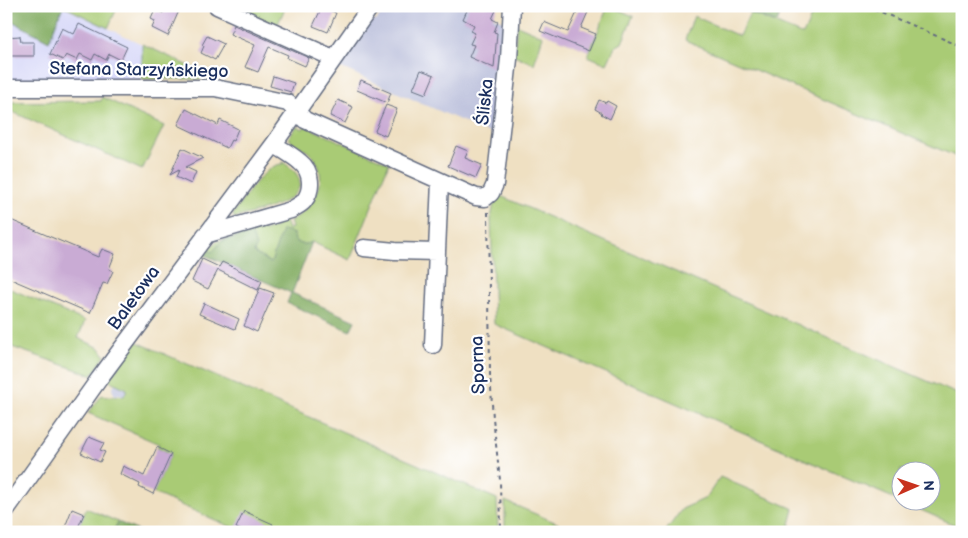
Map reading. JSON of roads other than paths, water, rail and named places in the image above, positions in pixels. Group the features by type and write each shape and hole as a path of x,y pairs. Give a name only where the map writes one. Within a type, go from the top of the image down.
{"street":[{"path":"216,6 333,58"},
{"name":"Baletowa","path":"6,510 99,379 274,144 371,6"},
{"name":"Śliska","path":"486,198 495,184 509,60 512,6"},
{"name":"Stefana Starzyńskiego","path":"6,88 215,88 278,100 291,105 305,120 476,196 486,198"},
{"path":"205,235 291,210 303,202 310,184 310,177 306,168 301,162 274,144"},
{"path":"433,345 440,180"},
{"path":"364,248 437,252"}]}
